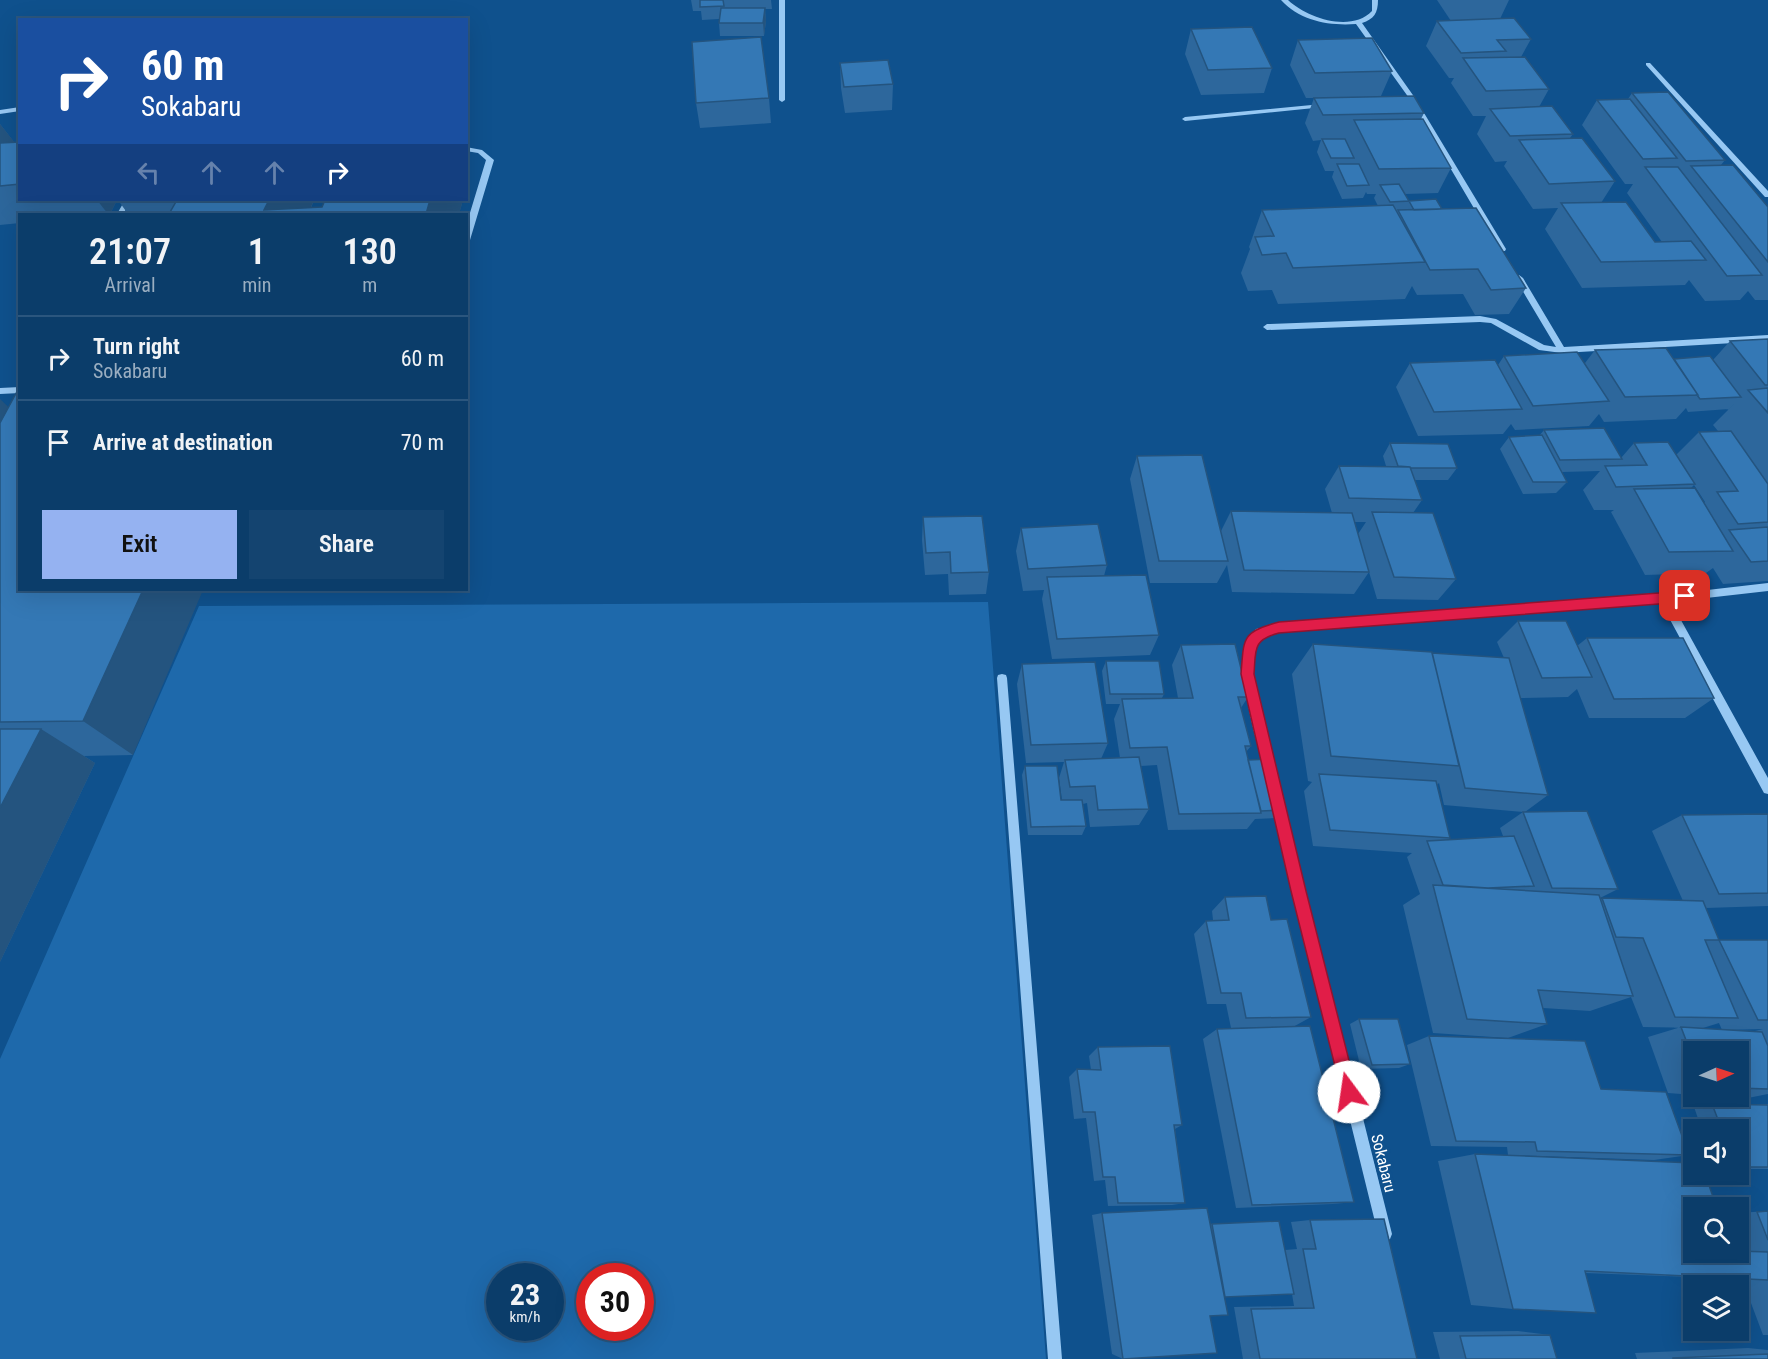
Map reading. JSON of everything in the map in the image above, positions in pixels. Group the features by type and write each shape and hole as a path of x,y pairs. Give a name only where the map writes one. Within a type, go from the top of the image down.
{"street":[{"path":"782,100 783,0"},
{"path":"1284,0 1300,15 1313,20 1343,24 1358,22 1374,13 1377,6 1375,0"},
{"path":"1358,22 1412,98 1508,260"},
{"path":"1648,64 1768,195"},
{"path":"1400,99 1412,98"},
{"path":"1185,119 1329,105"},
{"path":"0,112 18,109"},
{"path":"468,149 480,151 490,160 468,233"},
{"path":"1514,270 1562,350"},
{"path":"1267,327 1480,319 1493,321 1542,348 1562,350 1768,338"},
{"path":"0,391 18,390"},
{"name":"Sokabaru","path":"1387,1245 1298,891 1248,674 1250,645 1260,633 1279,628 1664,599 1768,587"},
{"path":"1664,599 1768,789"},
{"path":"1002,678 1055,1359"}],"shaded area":[{"path":"988,602 1046,1359 0,1359 0,1059 199,606"}],"building":[{"path":"700,0 723,0 724,6 700,7"},
{"path":"721,8 765,8 763,23 719,23"},
{"path":"1514,18 1531,39 1497,40 1506,51 1461,53 1437,21"},
{"path":"1252,27 1272,68 1208,70 1191,29"},
{"path":"761,37 769,98 696,103 692,42"},
{"path":"1372,38 1392,71 1315,73 1298,40"},
{"path":"1525,57 1549,89 1486,91 1463,58"},
{"path":"888,60 893,84 844,87 840,63"},
{"path":"1668,92 1725,160 1686,161 1632,93"},
{"path":"1414,96 1424,113 1323,115 1314,98"},
{"path":"1630,99 1677,158 1643,159 1597,100"},
{"path":"1552,106 1573,134 1510,136 1490,109"},
{"path":"1423,119 1451,168 1379,169 1354,120"},
{"path":"1582,138 1615,181 1549,184 1519,140"},
{"path":"1322,139 1345,139 1354,158 1331,158"},
{"path":"18,142 18,184 0,186 0,143"},
{"path":"1337,164 1359,164 1369,185 1347,186"},
{"path":"1733,165 1768,207 1768,262 1691,166"},
{"path":"1645,167 1678,167 1762,275 1727,276"},
{"path":"1399,184 1409,201 1390,202 1380,185"},
{"path":"1436,199 1442,209 1414,210 1409,201"},
{"path":"176,201 268,201 264,210 322,207 325,201 430,201 426,213 170,213"},
{"path":"1626,202 1655,242 1691,241 1706,260 1601,262 1561,203"},
{"path":"1393,205 1425,262 1293,268 1286,253 1262,255 1255,237 1274,236 1262,210"},
{"path":"1476,208 1526,288 1491,290 1478,269 1430,270 1398,210"},
{"path":"1768,339 1768,385 1765,385 1730,341"},
{"path":"1666,348 1698,395 1625,397 1595,350"},
{"path":"1577,352 1609,401 1533,406 1504,356"},
{"path":"1710,356 1741,397 1700,399 1674,359"},
{"path":"1495,360 1522,409 1434,412 1410,363"},
{"path":"1768,388 1768,413 1748,390"},
{"path":"18,390 18,591 143,591 83,721 0,722 0,423"},
{"path":"1604,428 1622,459 1560,460 1544,430"},
{"path":"1731,431 1768,484 1768,522 1738,524 1717,492 1738,491 1699,432"},
{"path":"1542,435 1567,482 1533,482 1509,437"},
{"path":"1668,442 1695,484 1616,487 1605,466 1647,465 1634,443"},
{"path":"1390,443 1448,444 1457,468 1398,466"},
{"path":"1202,455 1228,561 1159,561 1137,456"},
{"path":"1339,466 1410,467 1422,500 1349,498"},
{"path":"1695,488 1733,551 1669,552 1634,489"},
{"path":"1231,511 1352,513 1369,572 1244,570"},
{"path":"1372,512 1433,513 1456,579 1394,577"},
{"path":"982,516 989,572 951,573 950,552 926,553 923,517"},
{"path":"1098,524 1107,565 1028,569 1021,528"},
{"path":"1768,527 1768,561 1751,562 1729,530"},
{"path":"1146,575 1159,635 1057,639 1047,577"},
{"path":"1518,621 1566,621 1592,677 1542,678"},
{"path":"1587,638 1683,638 1714,698 1614,699"},
{"path":"1235,644 1248,697 1238,697 1251,746 1245,746 1261,813 1179,814 1167,747 1130,748 1122,699 1193,698 1181,645"},
{"path":"1313,644 1432,652 1459,766 1331,756"},
{"path":"1432,653 1509,658 1548,795 1465,788"},
{"path":"1106,661 1159,661 1164,694 1110,694"},
{"path":"1095,662 1108,743 1031,745 1022,664"},
{"path":"0,729 41,729 0,808"},
{"path":"1139,757 1149,809 1098,810 1095,786 1070,787 1065,760"},
{"path":"1271,759 1285,810 1261,811 1248,760"},
{"path":"1025,766 1057,766 1061,800 1082,800 1086,826 1031,827"},
{"path":"1319,774 1436,781 1450,838 1330,830"},
{"path":"1587,811 1618,889 1552,888 1523,812"},
{"path":"1768,814 1768,893 1719,894 1682,815"},
{"path":"1514,836 1534,886 1488,888 1443,885 1427,841"},
{"path":"1433,885 1599,895 1633,996 1538,990 1547,1024 1467,1019"},
{"path":"1266,896 1271,920 1287,919 1311,1017 1246,1018 1241,993 1221,993 1206,921 1229,920 1225,897"},
{"path":"1602,898 1703,901 1719,940 1705,940 1738,1018 1675,1017 1643,938 1616,937"},
{"path":"1719,940 1768,940 1768,1020 1758,1020"},
{"path":"1359,1019 1398,1019 1410,1064 1372,1065"},
{"path":"1310,1026 1354,1202 1252,1205 1217,1029"},
{"path":"1681,1027 1762,1032 1768,1046 1768,1089 1749,1088 1749,1041 1686,1041"},
{"path":"1429,1036 1585,1041 1601,1089 1666,1092 1683,1139 1683,1155 1537,1151 1535,1142 1456,1141"},
{"path":"1170,1046 1182,1125 1174,1125 1185,1203 1118,1203 1115,1177 1103,1177 1095,1112 1083,1112 1077,1069 1101,1070 1098,1047"},
{"path":"1768,1105 1768,1167 1749,1167 1749,1119 1718,1119 1713,1107"},
{"path":"1475,1154 1683,1163 1683,1185 1709,1185 1713,1197 1683,1197 1683,1263 1749,1263 1749,1251 1768,1252 1768,1280 1749,1279 1749,1275 1683,1276 1585,1271 1596,1313 1513,1309"},
{"path":"1207,1208 1228,1315 1210,1316 1217,1353 1123,1359 1102,1213"},
{"path":"1768,1211 1768,1240 1757,1212"},
{"path":"1384,1219 1417,1359 1260,1359 1251,1309 1314,1308 1303,1249 1316,1249 1310,1220"},
{"path":"1279,1221 1294,1294 1225,1297 1212,1224"},
{"path":"1550,1335 1557,1359 1466,1359 1460,1336"},
{"path":"1768,1354 1768,1359 1673,1359 1673,1358"}],"route":[{"path":"1349,1092 1298,891 1248,674 1250,645 1260,633 1279,628 1685,596"}]}
